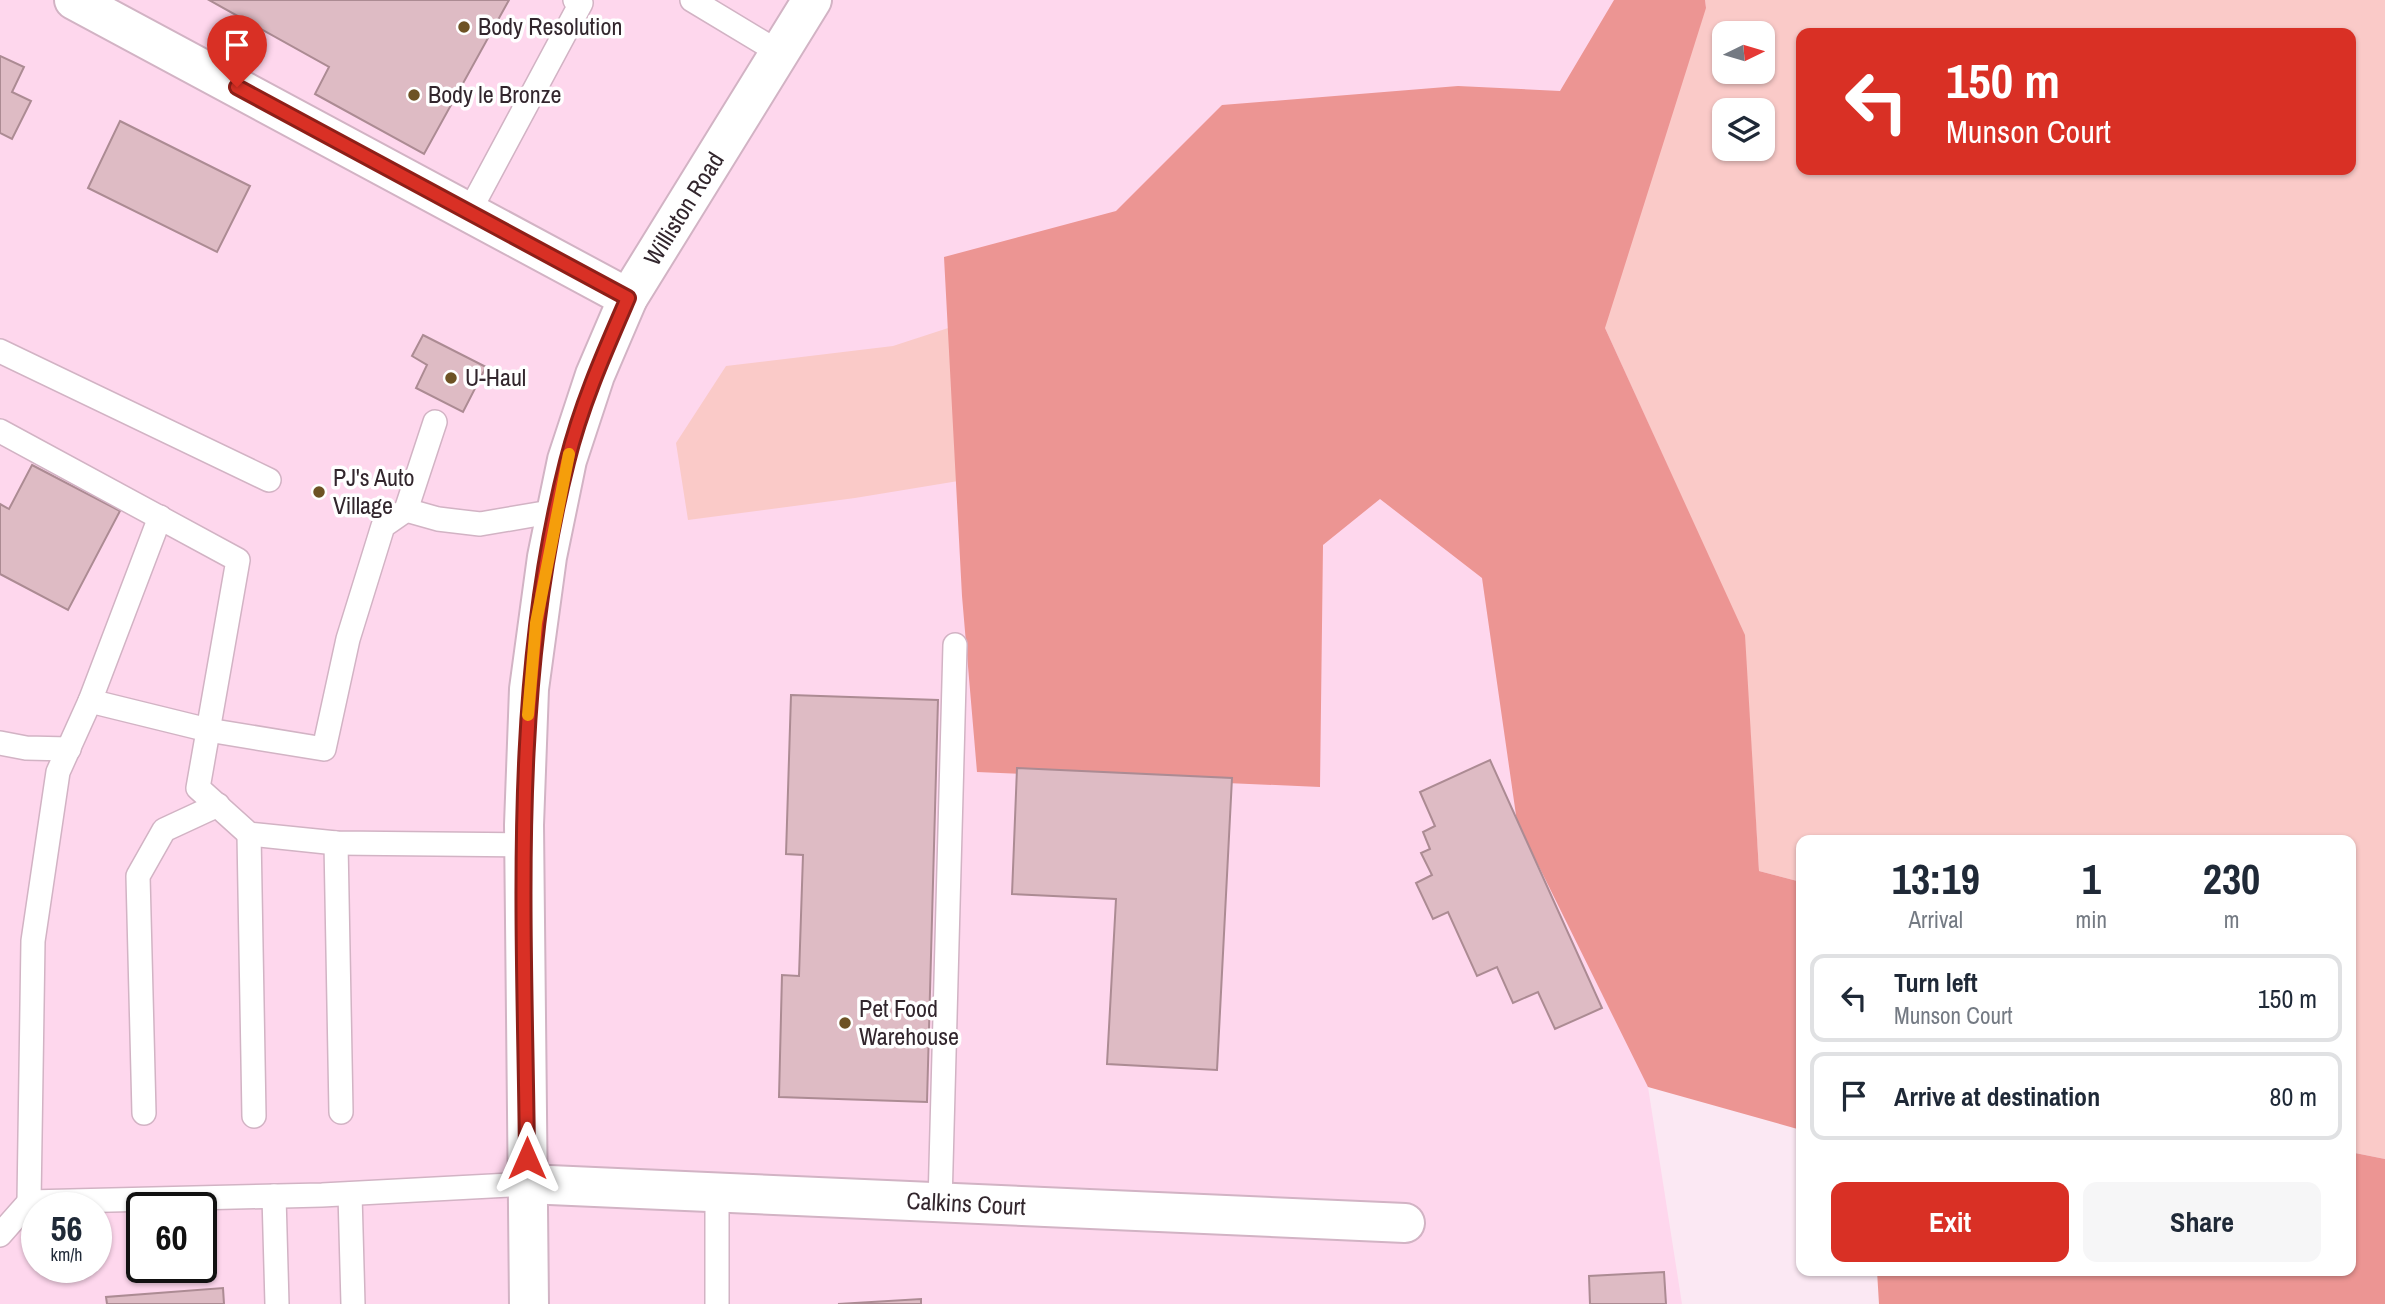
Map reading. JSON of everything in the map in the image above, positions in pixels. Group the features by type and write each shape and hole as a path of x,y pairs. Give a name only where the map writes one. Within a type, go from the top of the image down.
{"street":[{"path":"74,0 628,298"},
{"name":"Williston Road","path":"530,1304 524,845 529,690 536,623 567,460 595,375 628,298 812,0"},
{"name":"Calkins Court","path":"527,1184 1405,1223"}],"lane":[{"path":"469,212 582,3 575,0"},
{"path":"691,0 780,54"},
{"path":"0,351 270,480"},
{"path":"90,701 208,730 324,749 348,639 383,526 406,510 435,422"},
{"path":"0,431 238,560 198,788 248,834 336,843 524,845"},
{"path":"406,510 438,519 480,524 556,511"},
{"path":"29,1192 33,941 58,772 90,701 160,517"},
{"path":"940,1203 955,645"},
{"path":"0,743 26,748 69,748"},
{"path":"144,1113 138,876 164,830 218,805"},
{"path":"248,834 254,1115"},
{"path":"336,843 341,1112"},
{"path":"112,1200 350,1194 527,1184"},
{"path":"717,1192 717,1304"},
{"path":"350,1194 353,1304"},
{"path":"274,1196 277,1304"},
{"path":"0,1235 21,1211"}],"shaded area":[{"path":"0,0 1797,0 1775,160 1775,98 1712,98 1712,161 1775,161 1648,1087 1682,1304 0,1304"},
{"path":"1614,0 1705,0 1706,8 1605,328 1745,635 1759,871 1796,881 1796,1129 1648,1087 1517,822 1482,578 1380,499 1323,545 1320,787 977,772 962,596 944,257 1116,211 1222,105 1458,86 1560,91"},
{"path":"1705,0 2385,0 2385,1159 2356,1153 2356,835 1796,835 1796,881 1759,871 1744,635 1605,328 1013,472 855,498 688,520 676,443 726,366 893,346 1022,304 1547,170 1706,8"},
{"path":"2356,1153 2385,1159 2385,1304 1879,1304 1877,1276 2356,1276"}],"building":[{"path":"209,0 509,0 424,154 315,94 329,67"},
{"path":"0,56 24,67 12,92 31,101 12,139 0,133"},
{"path":"120,121 250,186 217,252 88,188"},
{"name":"U-Haul","path":"423,335 486,367 463,412 416,388 427,365 412,356"},
{"path":"32,465 120,511 68,610 0,574 0,504 9,509"},
{"path":"791,695 938,700 927,1102 779,1097 782,975 799,976 803,855 786,854"},
{"path":"1490,760 1602,1008 1555,1029 1538,992 1513,1003 1497,967 1477,976 1448,912 1433,919 1416,883 1432,875 1421,853 1430,849 1423,832 1435,826 1420,792"},
{"path":"1017,768 1232,778 1217,1070 1107,1064 1116,899 1012,894"},
{"path":"1664,1272 1666,1304 1590,1304 1589,1276"},
{"path":"223,1288 224,1304 107,1304 106,1297"},
{"path":"921,1299 921,1304 838,1304"}],"slow traffic":[{"path":"528,715 536,623 569,454"}],"place":[{"name":"Body Resolution","path":"464,27"},
{"name":"Body le Bronze","path":"414,95"},
{"name":"U-Haul","path":"451,378"},
{"name":"PJ's Auto Village","path":"319,492"},
{"name":"Pet Food Warehouse","path":"845,1023"}],"route":[{"path":"237,87 628,298 595,375 567,460 536,623 529,690 524,825 527,1158"}]}
